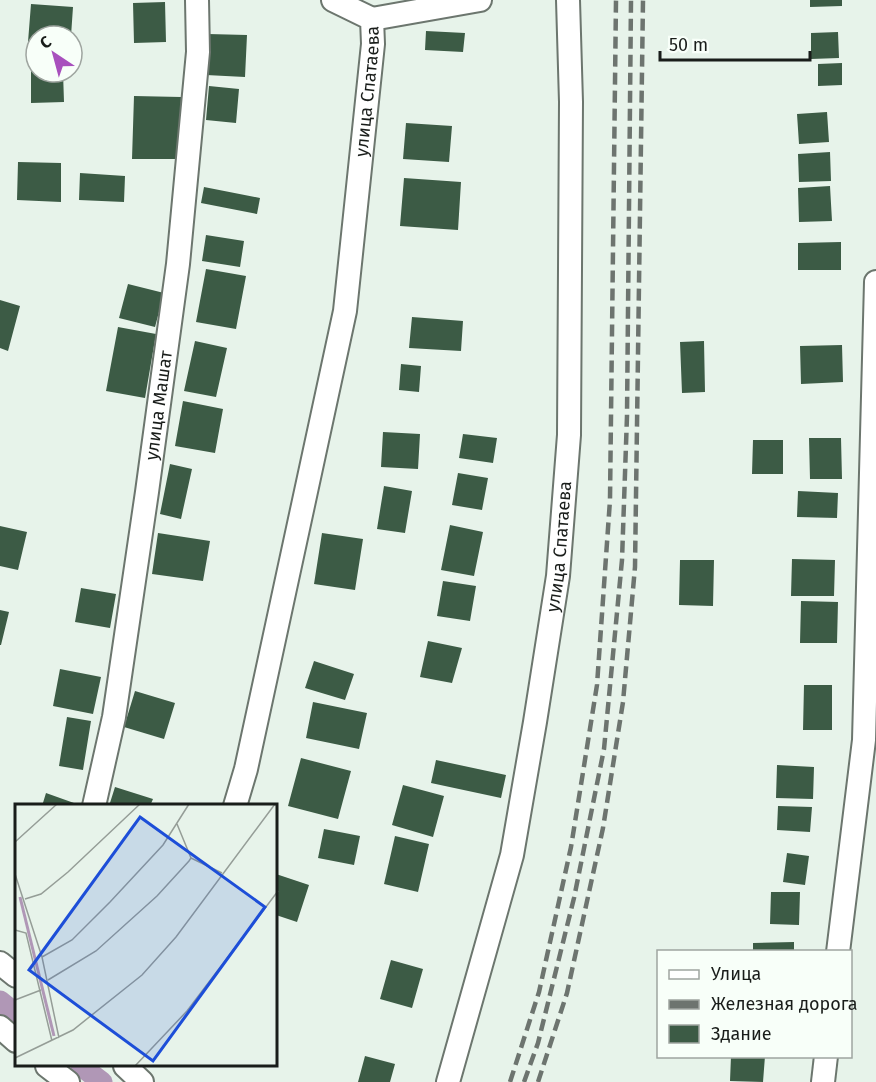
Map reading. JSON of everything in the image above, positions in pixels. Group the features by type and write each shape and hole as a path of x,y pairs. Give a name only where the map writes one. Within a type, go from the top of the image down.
{"street":[{"name":"улица Машат","path":"94,804 114,717 178,264 198,52 197,0"},
{"name":"улица Спатаева","path":"236,804 246,770 345,311 373,44 372,18 333,0"},
{"path":"372,18 480,0"},
{"name":"улица Спатаева","path":"448,1082 512,855 558,576 568,435 572,102 568,0"},
{"path":"838,950 864,740 876,282"},
{"path":"0,963 15,975"},
{"path":"0,1028 15,1040"},
{"path":"822,1082 826,1058"},
{"path":"49,1067 68,1082"},
{"path":"127,1067 142,1082"}],"building":[{"path":"810,0 842,0 842,6 810,7"},
{"path":"165,2 166,42 134,43 133,3"},
{"path":"31,4 73,7 72,24 29,24"},
{"path":"426,31 465,33 463,52 425,50"},
{"path":"838,32 839,58 811,59 811,33"},
{"path":"208,34 247,35 245,77 206,75"},
{"path":"842,63 842,85 818,86 818,64"},
{"path":"31,84 63,84 64,102 31,103"},
{"path":"209,86 239,89 236,123 206,120"},
{"path":"134,96 181,97 180,159 132,159"},
{"path":"827,112 829,142 799,144 797,114"},
{"path":"406,123 452,126 449,162 403,159"},
{"path":"830,152 831,181 799,182 798,154"},
{"path":"18,162 61,163 61,202 17,200"},
{"path":"80,173 125,176 124,202 79,200"},
{"path":"404,178 461,182 458,230 400,226"},
{"path":"830,186 832,221 799,222 798,188"},
{"path":"204,187 260,198 257,214 201,203"},
{"path":"206,235 244,241 240,267 202,261"},
{"path":"841,242 841,270 798,270 798,243"},
{"path":"206,269 246,276 236,329 196,322"},
{"path":"128,284 164,293 155,327 119,318"},
{"path":"0,300 20,306 8,351 0,348"},
{"path":"412,317 463,321 461,351 409,348"},
{"path":"118,327 156,334 145,398 106,391"},
{"path":"195,341 227,348 216,397 184,391"},
{"path":"704,341 705,392 682,393 680,342"},
{"path":"842,345 843,382 801,384 800,346"},
{"path":"401,364 421,366 419,392 399,390"},
{"path":"183,401 223,409 215,453 175,446"},
{"path":"383,432 420,434 418,469 381,467"},
{"path":"463,434 497,438 493,463 459,458"},
{"path":"809,438 841,438 842,479 810,479"},
{"path":"753,440 783,440 783,474 752,474"},
{"path":"170,464 192,469 181,519 160,514"},
{"path":"458,473 488,478 482,510 452,505"},
{"path":"384,486 412,491 405,533 377,529"},
{"path":"798,491 838,493 837,518 797,517"},
{"path":"450,525 483,532 474,576 441,570"},
{"path":"0,526 27,532 18,570 0,566"},
{"path":"158,533 210,541 203,581 152,574"},
{"path":"322,533 363,539 355,590 314,584"},
{"path":"792,559 835,560 834,596 791,596"},
{"path":"680,560 714,560 713,606 679,605"},
{"path":"443,581 476,586 470,621 437,616"},
{"path":"81,588 116,594 110,628 75,622"},
{"path":"801,601 838,602 837,643 800,643"},
{"path":"0,610 9,612 1,645 0,645"},
{"path":"428,641 462,648 452,683 420,677"},
{"path":"314,661 354,674 345,700 305,688"},
{"path":"60,669 101,677 93,714 53,706"},
{"path":"804,685 832,685 832,730 803,730"},
{"path":"135,691 175,703 164,739 124,727"},
{"path":"313,702 367,713 359,749 306,738"},
{"path":"67,717 91,721 83,770 59,766"},
{"path":"301,758 351,771 338,819 288,806"},
{"path":"436,760 506,775 501,798 431,783"},
{"path":"777,765 814,767 813,799 776,798"},
{"path":"403,785 444,796 433,837 392,825"},
{"path":"115,787 153,799 151,804 110,804"},
{"path":"46,793 74,803 74,804 43,804"},
{"path":"778,806 812,807 810,832 777,830"},
{"path":"324,829 360,836 354,865 318,858"},
{"path":"395,836 429,844 418,892 384,884"},
{"path":"787,853 809,856 805,885 783,882"},
{"path":"278,875 309,885 297,922 278,916"},
{"path":"771,892 800,892 799,925 770,924"},
{"path":"794,942 794,950 753,950 753,943"},
{"path":"391,960 423,969 412,1008 380,999"},
{"path":"365,1056 395,1064 390,1082 358,1082"},
{"path":"731,1058 765,1058 763,1082 730,1081"}],"waterway":[{"path":"0,1001 15,1013"},
{"path":"82,1067 102,1082"}],"railway":[{"path":"510,1082 539,992 571,847 597,685 610,500 616,0"},
{"path":"524,1082 538,1043 574,898 604,749 622,560 627,416 631,0"},
{"path":"538,1082 567,993 603,828 623,702 635,567 643,0"}]}
